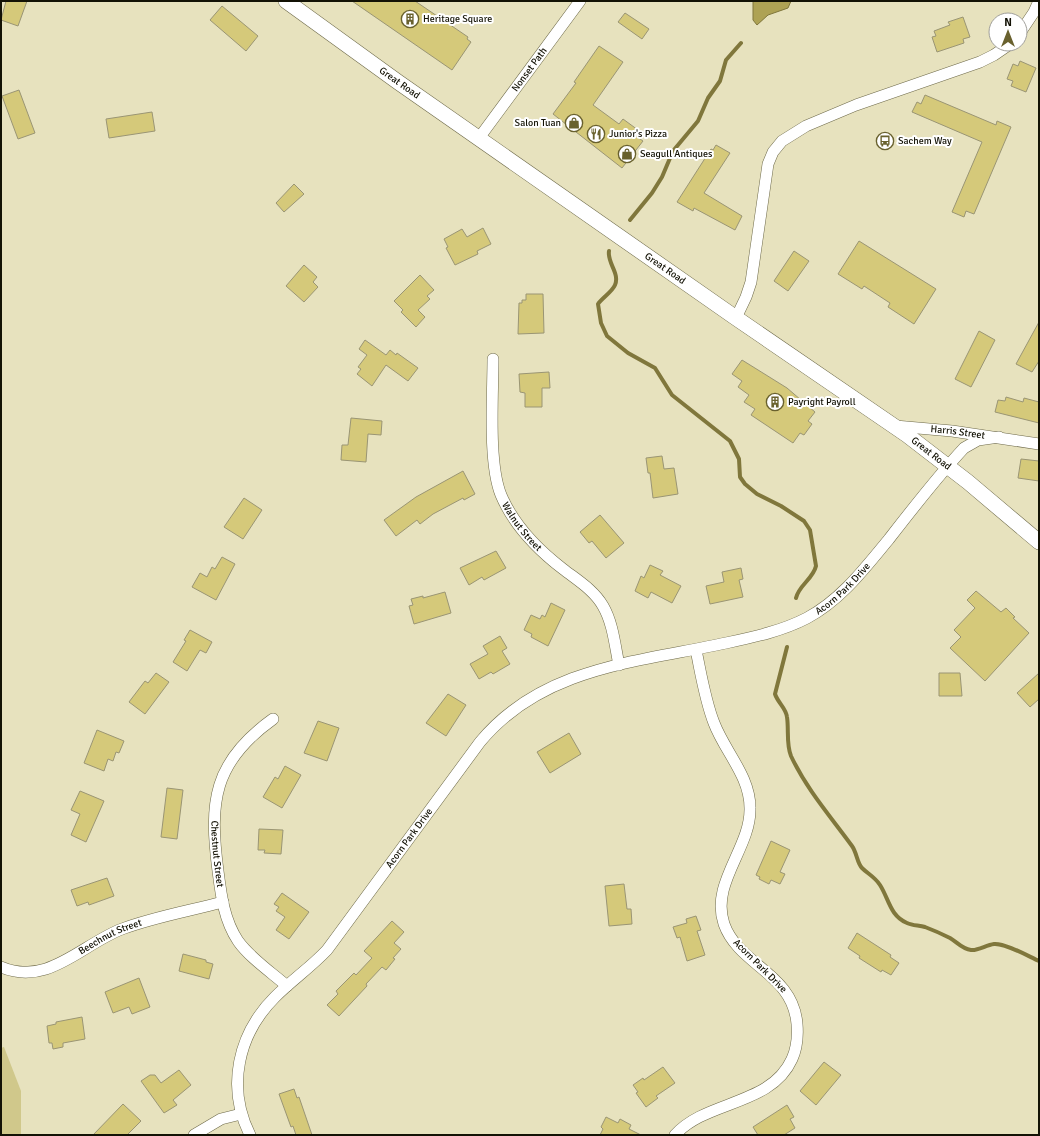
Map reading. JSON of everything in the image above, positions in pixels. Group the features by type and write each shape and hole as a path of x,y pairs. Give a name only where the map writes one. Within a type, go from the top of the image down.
{"main road":[{"name":"Great Road","path":"286,1 479,138 892,426 947,466 1039,542"}],"street":[{"name":"Nonset Path","path":"479,138 580,1"},
{"path":"1028,21 1039,1"},
{"path":"736,318 751,282 768,164 773,152 782,141 806,126 838,112 980,62 998,52"},
{"name":"Walnut Street","path":"493,359 494,463 501,495 520,528 529,540 552,561 587,588 603,605 608,615 619,665"},
{"name":"Harris Street","path":"892,426 999,437 1039,444"},
{"name":"Harris Street","path":"947,466 970,443 978,440 999,437"},
{"name":"Acorn Park Drive","path":"250,1135 240,1114 237,1077 242,1050 247,1037 258,1019 275,998 317,962 328,950 490,729 526,699 552,685 583,674 619,665 696,650 769,633 788,626 821,610 853,582 947,466"},
{"name":"Acorn Park Drive","path":"675,1135 690,1122 753,1095 777,1080 791,1060 798,1034 793,1006 788,994 768,972 740,950 731,938 724,924 722,896 749,823 750,797 747,785 713,722 696,650"},
{"name":"Chestnut Street","path":"273,719 247,739 238,749 228,765 217,791 214,806 213,837 223,902 229,924 239,942 288,986"},
{"name":"Beechnut Street","path":"1,967 25,972 47,969 70,959 121,929 223,902"},
{"path":"194,1135 221,1119 240,1114"}],"shaded area":[{"path":"753,1 791,1 788,8 768,15 757,25 753,20"},
{"path":"4,1047 21,1091 21,1135 1,1135 1,1048"}],"building":[{"path":"6,1 27,1 18,26 1,20"},
{"name":"Heritage Square","path":"352,1 415,1 468,37 467,39 471,42 452,70"},
{"path":"222,6 258,36 246,51 210,20"},
{"path":"625,13 649,29 642,39 618,22"},
{"path":"963,17 970,37 963,39 964,43 937,52 932,37 936,36 934,31 950,25 948,22"},
{"path":"599,46 623,62 593,105 619,124 623,119 638,130 634,135 643,141 622,168 553,114 576,83 574,82"},
{"path":"1020,61 1036,68 1026,92 1011,86 1013,81 1007,79 1013,64 1018,66"},
{"path":"19,90 35,133 18,139 2,96"},
{"path":"925,95 996,125 997,121 1011,127 974,214 966,211 964,217 952,212 982,142 912,112 917,102 921,104"},
{"path":"152,112 155,131 109,138 106,119"},
{"path":"716,145 730,153 704,193 742,216 735,230 694,208 693,211 677,202 711,149 713,150"},
{"path":"294,184 304,194 284,212 276,203"},
{"path":"483,228 491,244 477,251 478,254 455,265 446,248 448,247 444,239 462,229 467,237"},
{"path":"859,241 936,289 914,324 888,307 890,303 864,286 862,289 838,274"},
{"path":"794,251 809,261 788,291 774,281"},
{"path":"304,265 317,277 313,282 318,287 304,302 286,286"},
{"path":"420,275 434,290 427,296 430,299 418,310 425,317 416,327 401,312 403,310 394,301"},
{"path":"526,294 543,294 544,333 518,334 519,303 522,303 522,300 526,300"},
{"path":"1039,322 1039,361 1032,372 1016,364"},
{"path":"979,331 995,340 971,387 955,379"},
{"path":"365,340 386,355 390,350 396,355 397,353 418,368 408,381 386,365 372,386 357,374 361,369 358,367 367,355 359,349"},
{"name":"Payright Payroll","path":"742,360 787,388 815,412 808,421 812,424 804,435 800,433 793,443 751,415 755,409 744,402 749,395 738,387 742,381 732,374"},
{"path":"549,372 550,388 542,388 542,407 525,407 525,393 520,392 519,374"},
{"path":"1006,397 1023,402 1024,398 1039,402 1039,423 995,412 998,400 1005,401"},
{"path":"351,418 382,421 381,435 368,434 366,462 341,460 342,445 348,445"},
{"path":"662,456 664,469 674,468 678,494 653,498 650,473 648,473 646,458"},
{"path":"1021,459 1039,461 1039,481 1018,478"},
{"path":"463,471 475,494 464,500 463,498 433,514 420,524 417,520 396,536 384,520 416,497"},
{"path":"244,498 262,510 243,539 224,527"},
{"path":"600,515 624,543 606,558 592,541 589,543 580,532"},
{"path":"496,551 506,568 484,580 482,577 469,585 460,568"},
{"path":"222,557 235,564 216,600 192,587 200,573 207,577 212,567 215,569"},
{"path":"650,565 663,571 660,575 681,586 672,603 651,592 648,598 635,591 641,576 644,578"},
{"path":"741,568 743,579 739,580 743,597 710,604 706,586 724,582 722,572"},
{"path":"976,591 1001,612 1006,608 1015,617 1013,618 1029,633 985,681 950,648 961,637 954,630 975,608 967,600"},
{"path":"445,592 451,613 414,624 409,606 413,605 411,599 423,596 423,598"},
{"path":"551,603 565,610 548,646 531,637 532,634 524,630 531,615 540,619 542,615 545,617"},
{"path":"190,630 212,642 206,653 200,650 187,671 173,662 186,641 184,640"},
{"path":"500,636 507,648 502,651 510,664 493,674 491,672 479,679 470,664 488,654 483,646"},
{"path":"156,673 169,682 145,714 129,702 145,681 148,683"},
{"path":"939,673 960,673 962,696 939,696"},
{"path":"1039,673 1039,699 1030,707 1017,693"},
{"path":"448,694 466,705 446,736 426,723"},
{"path":"318,721 339,728 327,761 304,753"},
{"path":"97,730 124,741 119,753 116,752 113,761 108,759 104,771 84,763"},
{"path":"569,733 581,754 550,773 537,752"},
{"path":"285,766 301,775 282,808 263,797 275,777 278,779"},
{"path":"167,788 183,790 177,839 161,837"},
{"path":"80,791 104,801 86,842 71,835 80,814 71,810"},
{"path":"259,829 283,830 281,854 264,853 265,850 258,850"},
{"path":"771,841 790,850 780,872 785,874 780,884 771,880 769,884 759,879 760,877 756,875"},
{"path":"107,878 114,896 89,905 88,902 77,906 71,890"},
{"path":"624,884 627,909 631,909 632,924 609,926 605,886"},
{"path":"282,893 309,912 289,939 276,930 285,917 276,911 279,907 274,904"},
{"path":"696,916 701,930 697,931 705,955 687,961 680,937 677,938 673,927 687,923 686,919"},
{"path":"392,921 404,932 394,943 401,949 393,958 395,959 386,970 382,967 366,984 367,986 339,1016 327,1005 338,994 336,991 354,973 356,975 372,958 364,951"},
{"path":"857,933 891,955 890,957 899,963 891,975 882,970 881,972 859,958 860,956 848,948"},
{"path":"183,954 206,960 206,962 213,964 209,979 179,971"},
{"path":"139,978 150,1007 132,1014 129,1007 113,1013 105,992"},
{"path":"82,1017 85,1039 63,1043 63,1047 53,1049 52,1043 49,1043 47,1026 56,1024 56,1022"},
{"path":"824,1062 841,1075 816,1105 800,1091"},
{"path":"663,1067 675,1083 656,1096 658,1098 646,1107 636,1093 638,1092 633,1085 643,1078 644,1080"},
{"path":"179,1070 191,1085 173,1100 177,1105 164,1113 141,1081 150,1075 155,1075 161,1083"},
{"path":"294,1089 297,1098 299,1097 312,1135 296,1135 293,1126 291,1127 279,1094"},
{"path":"123,1104 141,1121 127,1135 93,1135"},
{"path":"787,1105 794,1117 790,1119 795,1128 784,1135 758,1135 753,1127"},
{"path":"606,1117 618,1123 620,1119 631,1125 629,1129 641,1135 600,1135 603,1129 601,1127"}],"waterway":[{"path":"630,220 652,193 662,177 673,151 698,121 708,98 720,81 726,60 741,43"},
{"path":"609,251 616,281 614,288 598,304 601,323 607,336 628,353 655,368 672,395 730,441 739,459 740,477 745,484 757,494 781,506 804,521 810,530 816,566 812,575 800,589 796,598"},
{"path":"787,647 775,694 784,708 788,722 789,751 804,780 852,846 860,866 880,885 893,912 901,920 909,924 925,927 944,935 962,947 976,950 994,944 999,944 1039,961"}],"place":[{"name":"Heritage Square","path":"410,19"},
{"name":"Salon Tuan","path":"574,123"},
{"name":"Junior's Pizza","path":"596,134"},
{"name":"Sachem Way","path":"885,141"},
{"name":"Seagull Antiques","path":"627,154"},
{"name":"Payright Payroll","path":"775,402"}]}
